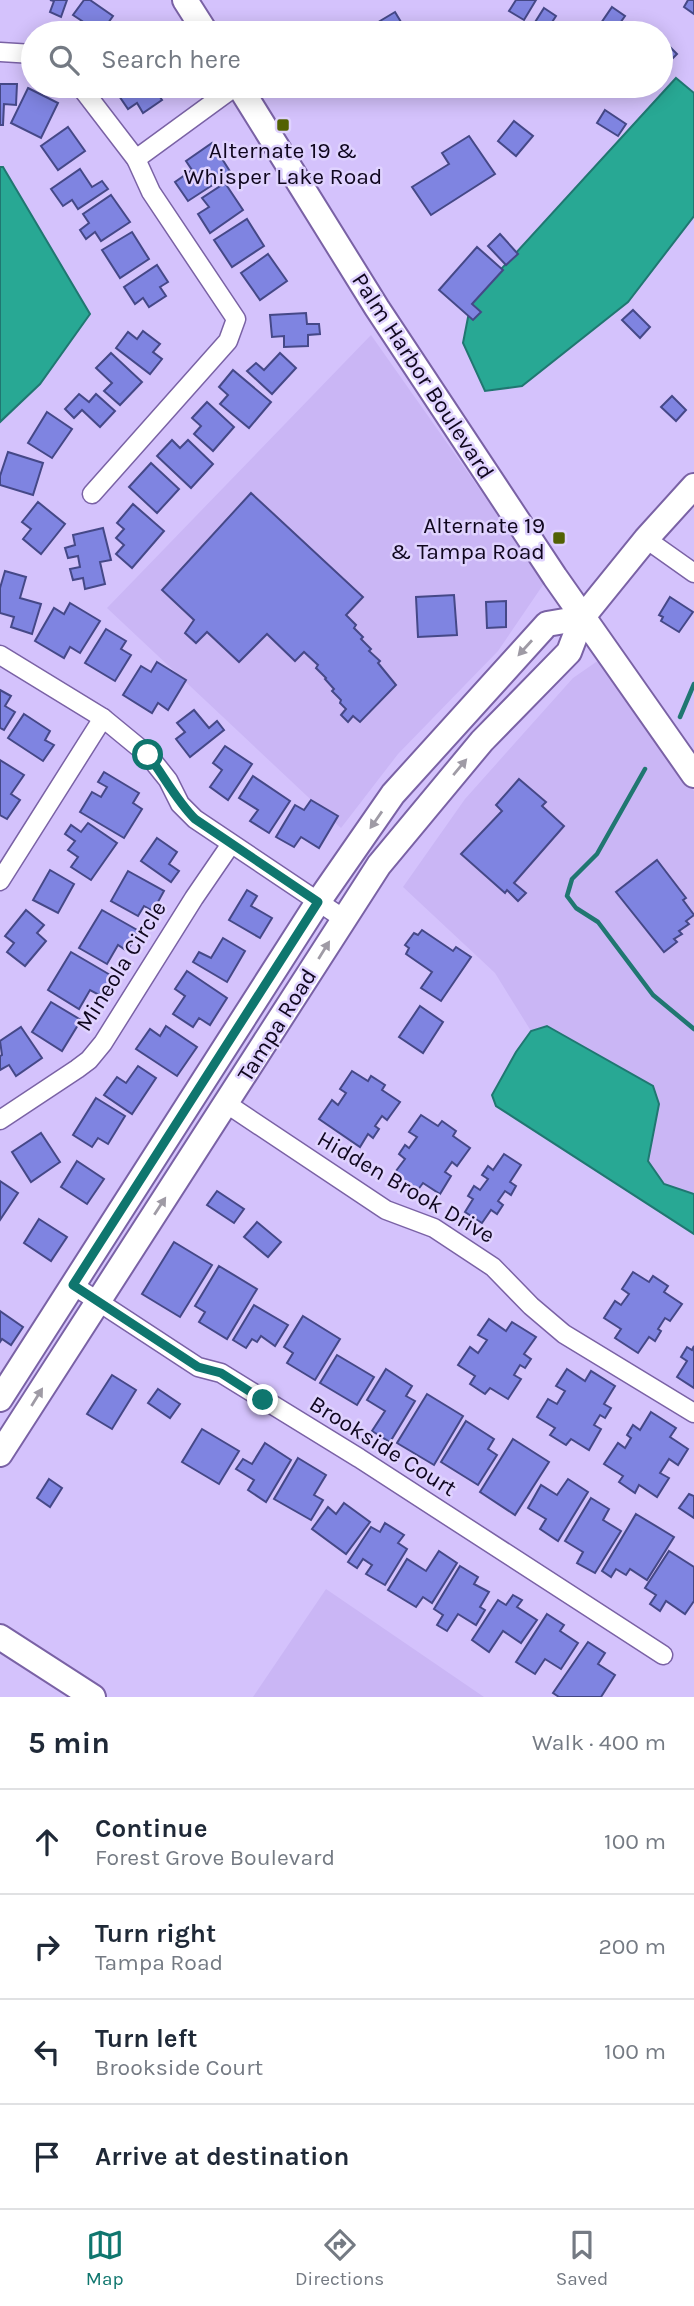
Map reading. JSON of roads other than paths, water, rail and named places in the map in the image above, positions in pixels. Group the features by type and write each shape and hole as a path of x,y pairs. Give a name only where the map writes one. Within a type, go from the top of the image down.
{"main road":[{"path":"185,0 198,21"},
{"name":"Palm Harbor Boulevard","path":"246,98 377,308 582,618 687,766"},
{"name":"Tampa Road","path":"0,1454 379,865 482,741 569,652 582,618 646,539 694,486"},
{"name":"Tampa Road","path":"0,1399 318,902 393,794 547,624 582,618"},
{"path":"0,1637 93,1697"}],"street":[{"path":"0,52 21,53"},
{"path":"89,98 135,159 151,192 236,319 228,341 92,494"},
{"path":"135,159 221,98"},
{"path":"646,539 694,572"},
{"path":"0,655 103,718 148,755 168,780 180,804 195,819 344,919"},
{"path":"0,881 103,718"},
{"name":"Mineola Circle","path":"0,1120 89,1060 103,1044 231,844"},
{"name":"Hidden Brook Drive","path":"227,1104 386,1210 434,1228 493,1267 531,1306 564,1334 694,1413"},
{"name":"Brookside Court","path":"73,1285 198,1367 221,1373 359,1458 663,1655"}],"waterway":[{"path":"680,717 694,684"},
{"path":"645,769 597,854 572,879 567,896 576,908 598,922 653,995 694,1029"}],"place":[{"name":"Alternate 19 & Whisper Lake Road","path":"283,125"},
{"name":"Alternate 19 & Tampa Road","path":"559,538"}]}
